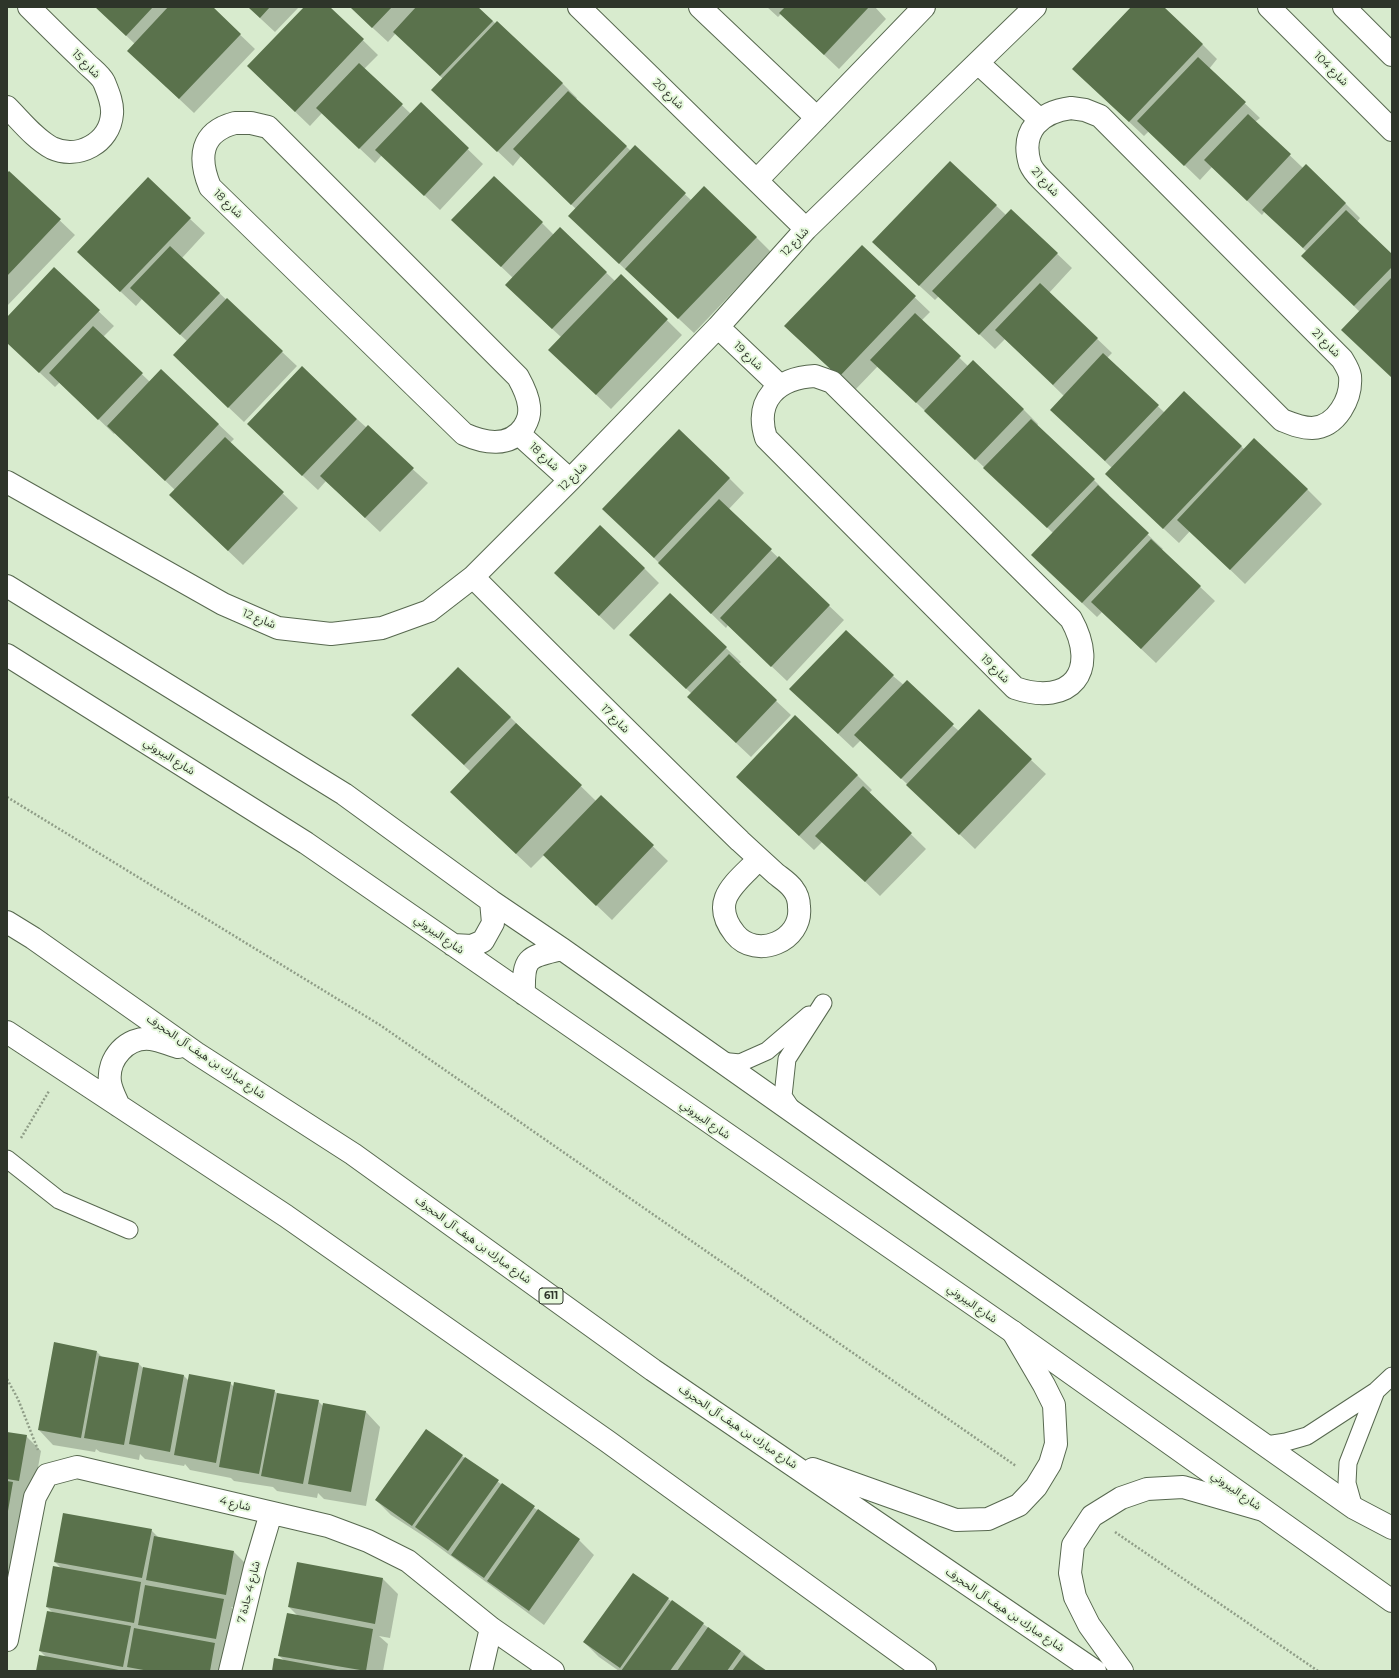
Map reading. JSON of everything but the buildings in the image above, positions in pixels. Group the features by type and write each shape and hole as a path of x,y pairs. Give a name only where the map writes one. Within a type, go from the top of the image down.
{"street":[{"name":"شارع 15","path":"7,107 42,142 53,148 68,152 83,151 98,144 109,128 112,114 111,99 103,80 29,7"},
{"name":"شارع 20","path":"579,7 757,180 806,230"},
{"path":"700,7 817,118"},
{"path":"757,180 924,7"},
{"name":"شارع 12","path":"7,482 223,604 278,628 331,634 382,628 429,611 473,577 570,480 718,327 806,230 1035,7"},
{"name":"شارع 104","path":"1269,7 1392,130"},
{"path":"1344,7 1392,55"},
{"path":"978,63 1040,119"},
{"name":"شارع 21","path":"1071,108 1085,110 1100,116 1342,359 1350,374 1350,385 1347,399 1339,414 1327,423 1313,428 1300,427 1282,420 1041,179 1030,165 1028,152 1028,139 1040,119 1057,110 1071,108"},
{"name":"شارع 18","path":"251,123 268,127 518,377 526,394 529,407 528,420 519,434 509,440 497,442 481,441 464,434 210,187 204,172 202,157 205,145 211,135 222,127 235,124 251,123"},
{"name":"شارع 19","path":"718,327 779,386"},
{"name":"شارع 19","path":"805,376 815,376 832,382 1072,619 1079,634 1084,662 1074,681 1064,690 1049,694 1032,693 1015,688 766,438 763,427 763,412 766,402 779,386 792,379 805,376"},
{"name":"شارع 18","path":"519,434 570,480"},
{"name":"شارع 17","path":"473,577 759,859"},
{"path":"7,586 344,794 491,901 562,949 795,1115 1354,1508 1392,1528"},
{"name":"شارع البيروني","path":"7,655 306,843 1013,1332 1392,1601"},
{"path":"453,945 472,946 484,941 493,922 491,901"},
{"name":"شارع مبارك بن هيف آل الحجرف","path":"7,922 33,938 196,1053 353,1154 653,1370 786,1459 989,1600 1095,1671"},
{"path":"524,994 523,973 526,964 538,954 562,949"},
{"path":"7,1032 293,1220 607,1441 925,1671"},
{"path":"119,1106 110,1083 111,1064 119,1051 135,1040 151,1039 196,1053"},
{"path":"786,1459 956,1520 988,1519 1019,1505 1039,1482 1050,1464 1056,1444 1054,1405 1013,1332"},
{"name":"شارع 4","path":"47,1474 77,1467 328,1526 368,1541 408,1561 491,1628 553,1671"},
{"path":"7,1640 35,1497 47,1474"},
{"path":"1122,1671 1089,1625 1076,1597 1070,1574 1073,1545 1092,1516 1121,1498 1147,1489 1183,1487 1263,1510"},
{"name":"شارع 4 جادة 7","path":"230,1671 255,1567 271,1513"},
{"path":"481,1671 491,1628"}],"lane":[{"path":"719,1061 740,1063 767,1051 823,1003 788,1059 783,1096 795,1115"},
{"path":"7,1159 58,1200 129,1230"},
{"path":"1266,1445 1307,1436 1376,1391 1392,1376"},
{"path":"1354,1508 1348,1483 1348,1463 1376,1391"}],"path":[{"path":"7,797 380,1025 1039,1482"},
{"path":"7,1159 62,1068"},
{"path":"7,1379 18,1398 47,1474"},
{"path":"1092,1516 1318,1671"}]}
